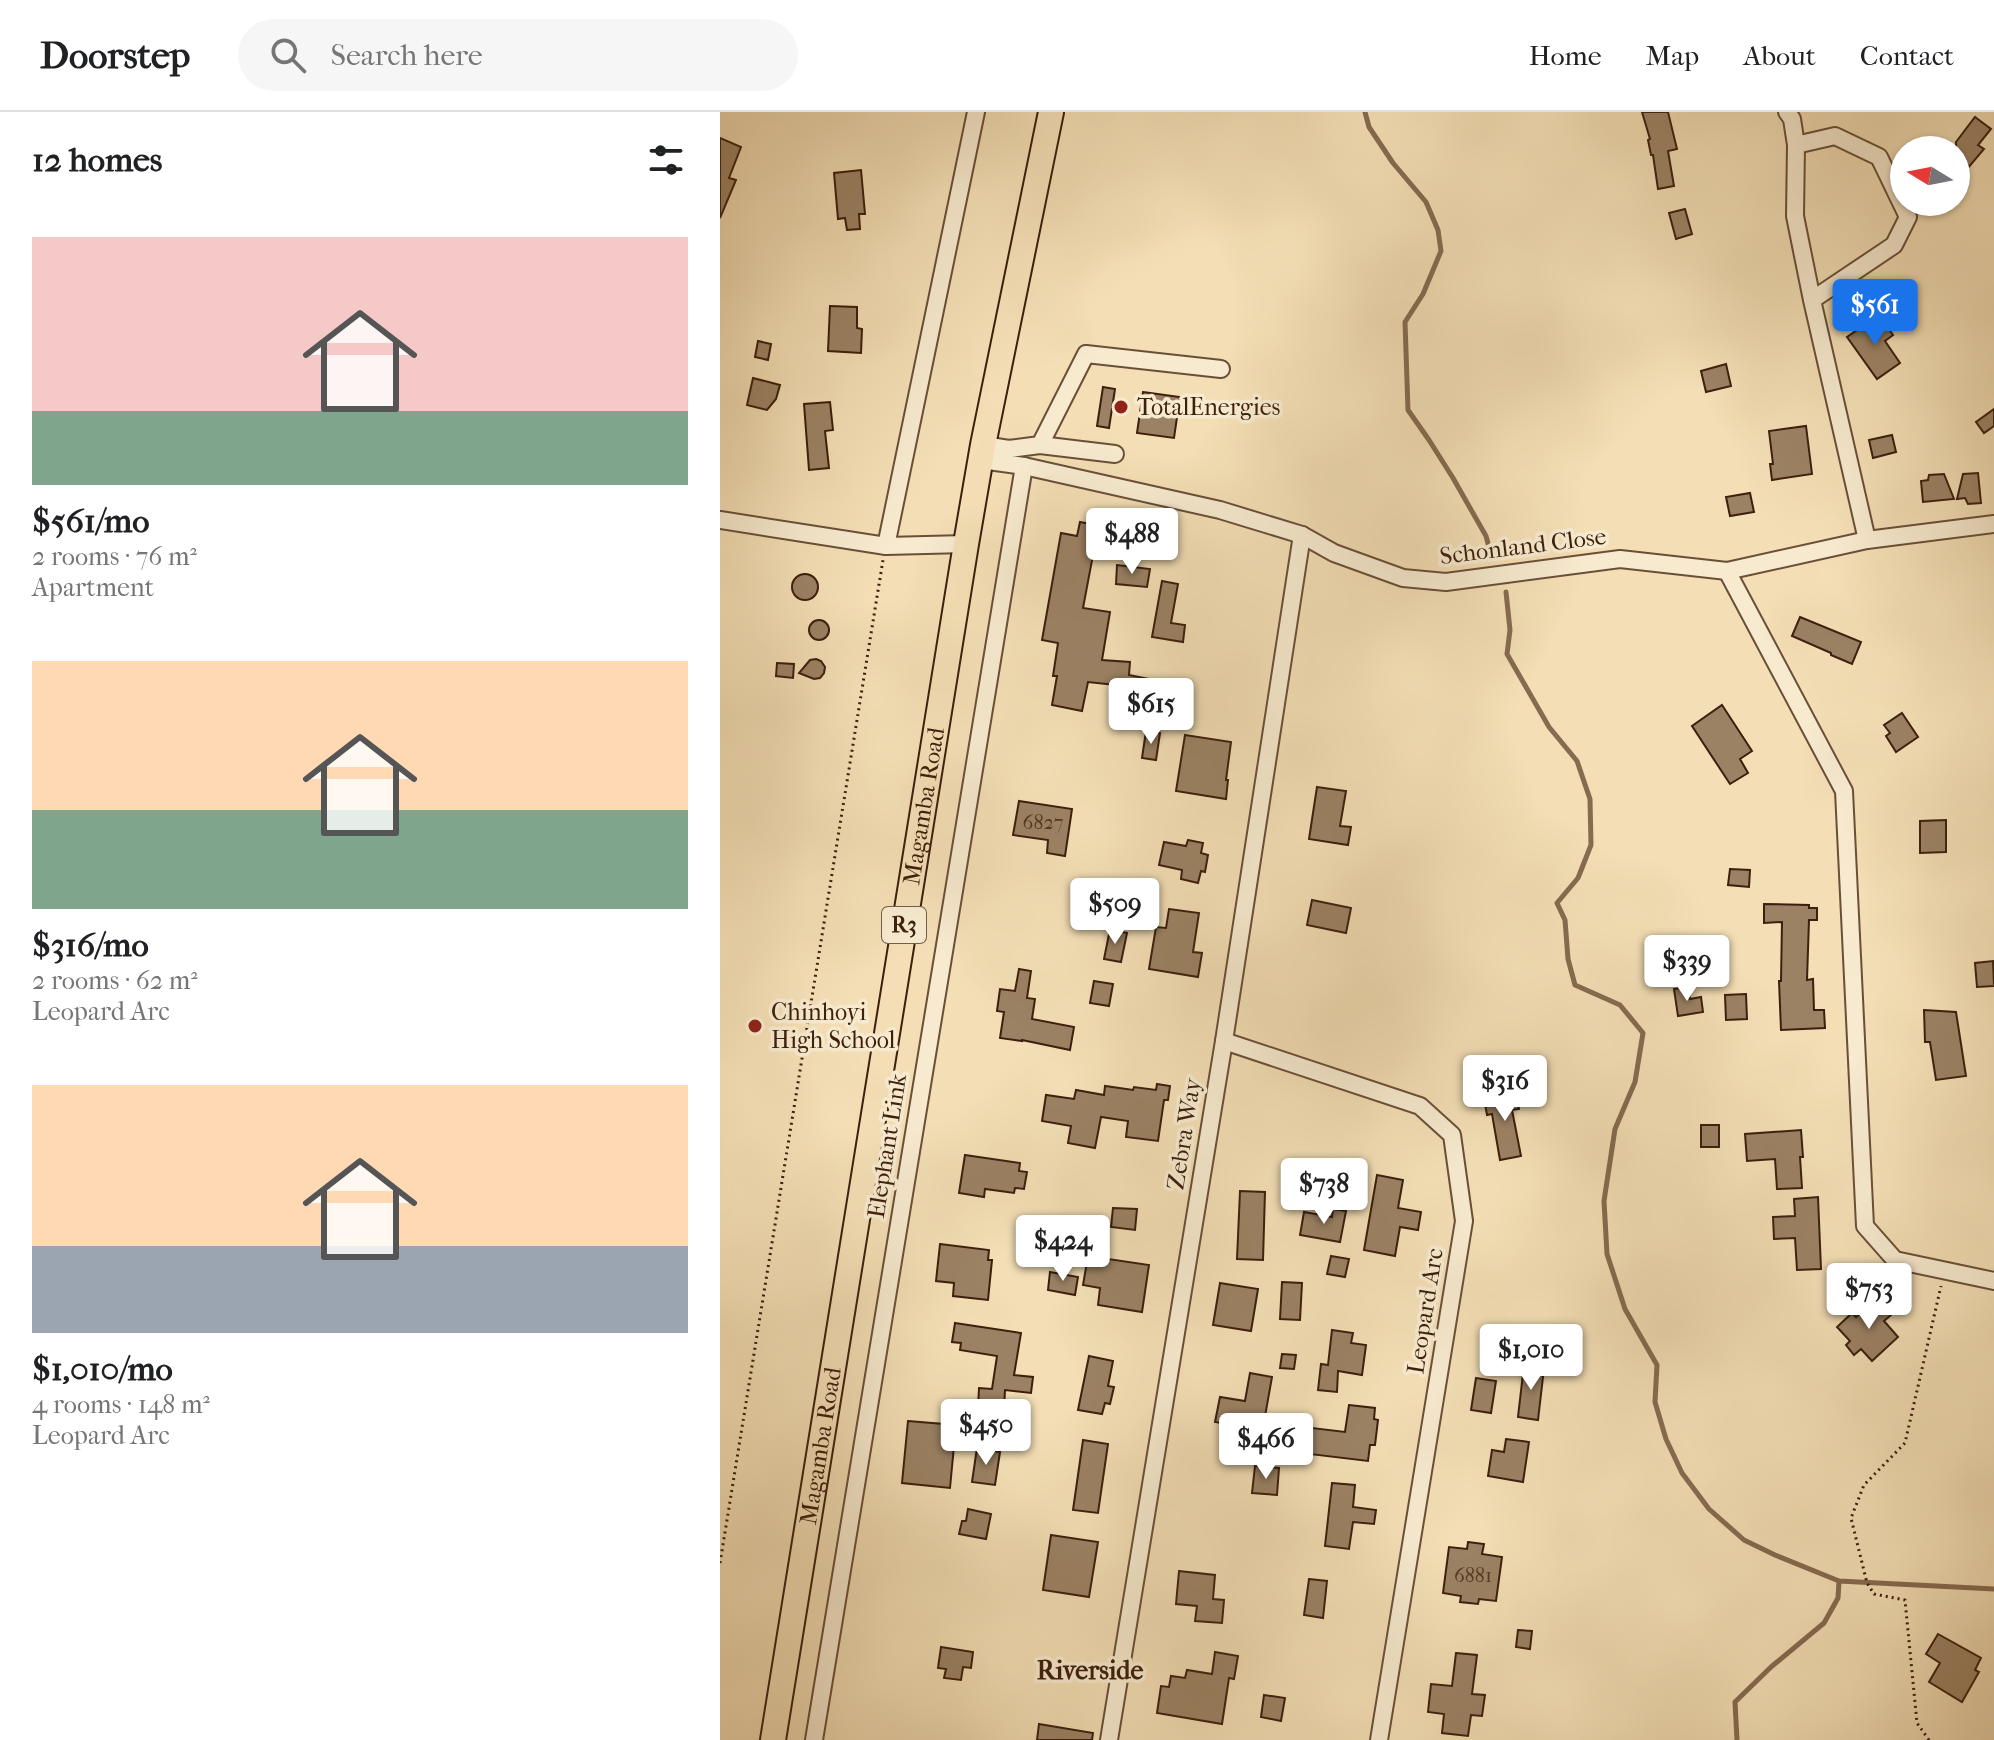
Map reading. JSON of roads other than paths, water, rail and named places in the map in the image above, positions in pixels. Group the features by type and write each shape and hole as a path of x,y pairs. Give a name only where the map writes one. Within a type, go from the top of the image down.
{"highway":[{"name":"Magamba Road","path":"773,1740 966,544 1051,112"}],"street":[{"path":"886,546 976,112"},
{"path":"1787,112 1792,119 1796,145 1795,216 1867,540"},
{"path":"1796,145 1835,136 1879,157 1908,217 1894,245 1812,300"},
{"path":"1040,445 1086,354 1221,369"},
{"path":"982,453 1040,445 1115,454"},
{"name":"Schonland Close","path":"982,453 1024,466 1220,510 1302,535 1334,553 1403,578 1446,582 1620,559 1727,571 1867,540 1994,524"},
{"name":"Elephant Link","path":"814,1740 1024,466"},
{"path":"720,520 886,546 966,544"},
{"name":"Zebra Way","path":"1109,1740 1224,1041 1302,535"},
{"path":"1727,571 1844,791 1865,1226 1895,1260 1994,1281"},
{"name":"Leopard Arc","path":"1224,1041 1420,1106 1452,1135 1464,1221 1379,1740"}],"waterway":[{"path":"1365,112 1369,127 1393,163 1426,202 1438,230 1441,251 1423,294 1405,322 1408,410 1453,478 1486,536 1492,558"},
{"path":"1506,592 1510,630 1507,654 1549,727 1577,761 1590,799 1591,845 1578,878 1557,903 1565,920 1568,959 1575,985 1620,1005 1643,1033 1635,1082 1615,1129 1604,1201 1607,1254 1625,1309 1657,1365 1655,1402 1666,1439 1682,1473 1709,1509 1744,1540 1839,1581 1994,1589"},
{"path":"1737,1740 1735,1702 1824,1623 1838,1598 1839,1581"}],"place":[{"name":"TotalEnergies","path":"1121,407"},
{"name":"Chinhoyi High School","path":"755,1026"}],"district":[{"name":"Riverside","path":"1090,1670"}]}
